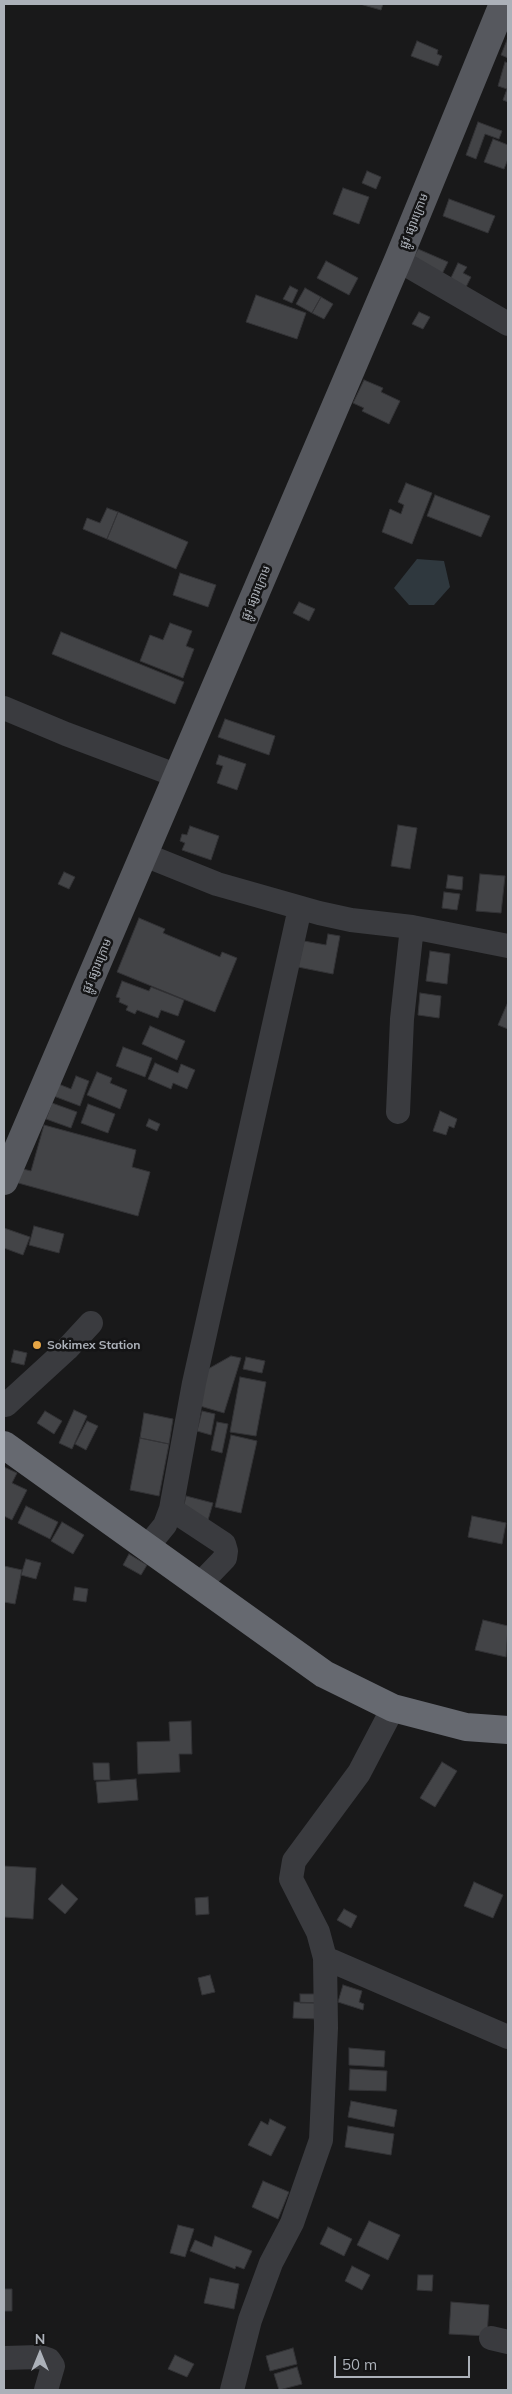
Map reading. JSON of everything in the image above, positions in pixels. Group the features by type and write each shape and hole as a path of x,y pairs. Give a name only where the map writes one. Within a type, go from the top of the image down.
{"highway":[{"path":"4,1445 324,1674 393,1708 466,1727 508,1730"}],"main road":[{"name":"ផ្លូវ ផ្សារក្រោម","path":"4,1181 10,1151 145,855 502,20"}],"street":[{"path":"398,260 508,324"},
{"path":"4,708 66,734 178,776"},
{"path":"145,855 217,884 300,908 351,920 412,927 508,946"},
{"path":"148,1547 165,1525 171,1509 194,1383 300,908"},
{"path":"398,1112 402,1019 412,927"},
{"path":"4,1404 67,1350 91,1323"},
{"path":"171,1509 224,1544 225,1558 199,1585"},
{"path":"232,2390 250,2320 271,2263 292,2223 319,2147 326,2028 325,1958 318,1932 290,1880 294,1860 358,1773 393,1708"},
{"path":"325,1958 508,2038"},
{"path":"4,2358 40,2357 49,2360 53,2366 46,2390"}],"shaded area":[{"path":"417,559 444,561 450,587 434,605 409,605 394,588"}],"building":[{"path":"360,4 383,4 381,10"},
{"path":"417,41 438,50 437,54 442,56 438,66 411,56"},
{"path":"508,41 508,58 501,55"},
{"path":"505,62 508,63 508,102 503,100 507,89 498,86"},
{"path":"478,122 502,131 499,139 485,134 476,159 466,155"},
{"path":"493,139 508,145 508,159 504,169 484,162"},
{"path":"367,171 381,177 376,189 362,183"},
{"path":"343,188 369,197 359,224 333,214"},
{"path":"449,199 495,216 488,233 443,216"},
{"path":"418,249 448,262 442,274 412,261"},
{"path":"326,261 358,278 349,295 317,278"},
{"path":"458,263 467,267 463,273 471,277 465,289 449,282"},
{"path":"290,286 298,290 292,303 283,299"},
{"path":"305,288 321,297 312,313 296,304"},
{"path":"256,295 306,313 297,339 246,322"},
{"path":"321,297 333,304 324,319 312,313"},
{"path":"419,312 430,317 423,329 412,324"},
{"path":"364,380 383,388 381,392 400,401 389,424 362,411 364,408 353,403"},
{"path":"406,483 432,493 412,544 382,532 390,509 401,514 404,505 398,502"},
{"path":"435,495 490,516 481,537 427,516"},
{"path":"107,508 118,512 107,539 83,529 87,518 100,523"},
{"path":"118,512 188,542 176,569 107,539"},
{"path":"180,573 216,585 208,607 173,595"},
{"path":"299,602 315,609 309,621 293,613"},
{"path":"170,623 192,631 186,646 194,649 183,678 140,661 150,635 163,640"},
{"path":"61,632 184,682 175,704 52,654"},
{"path":"225,719 275,736 269,755 218,737"},
{"path":"219,755 246,764 237,790 217,783 223,766 216,764"},
{"path":"398,825 417,828 410,869 391,866"},
{"path":"190,826 219,836 211,860 182,850 185,843 180,841 182,834 187,835"},
{"path":"64,872 75,877 69,889 58,884"},
{"path":"480,874 505,876 501,913 476,911"},
{"path":"448,875 463,877 462,890 446,888"},
{"path":"444,892 460,894 457,910 442,908"},
{"path":"139,918 165,929 163,933 220,957 222,952 237,958 215,1012 117,972"},
{"path":"328,934 340,936 333,974 298,967 304,941 326,945"},
{"path":"430,951 450,954 447,984 426,981"},
{"path":"122,981 149,991 151,987 184,1000 178,1016 161,1010 158,1018 137,1010 135,1014 126,1010 128,1006 119,1002 120,998 116,997"},
{"path":"420,993 441,996 439,1018 418,1015"},
{"path":"508,1002 508,1029 498,1025"},
{"path":"150,1026 185,1041 177,1060 142,1044"},
{"path":"123,1047 152,1058 145,1077 116,1066"},
{"path":"155,1063 178,1073 181,1064 195,1070 187,1089 173,1083 171,1089 148,1079"},
{"path":"97,1072 112,1078 110,1083 127,1090 120,1109 87,1095"},
{"path":"76,1076 89,1081 80,1106 51,1095 56,1083 71,1089"},
{"path":"52,1103 77,1112 71,1128 46,1119"},
{"path":"88,1104 115,1114 108,1133 81,1123"},
{"path":"440,1111 457,1119 454,1128 449,1126 446,1135 433,1131"},
{"path":"149,1119 160,1124 157,1131 146,1126"},
{"path":"44,1125 136,1150 132,1167 150,1172 138,1216 11,1181 15,1167 31,1171"},
{"path":"34,1226 64,1234 59,1253 29,1245"},
{"path":"4,1228 30,1237 23,1255 4,1248"},
{"path":"14,1350 27,1353 24,1365 11,1362"},
{"path":"231,1356 241,1358 224,1413 200,1406 208,1369"},
{"path":"246,1357 265,1361 262,1373 243,1369"},
{"path":"240,1377 266,1382 256,1436 230,1432"},
{"path":"74,1410 87,1416 72,1449 59,1443"},
{"path":"45,1411 62,1421 54,1434 37,1423"},
{"path":"202,1411 215,1414 211,1435 197,1431"},
{"path":"144,1413 173,1419 169,1444 140,1438"},
{"path":"87,1421 98,1426 86,1450 75,1444"},
{"path":"217,1422 228,1424 222,1453 211,1450"},
{"path":"231,1435 257,1441 241,1513 215,1507"},
{"path":"140,1438 169,1444 159,1496 130,1490"},
{"path":"4,1467 17,1473 12,1483 27,1490 12,1520 4,1516"},
{"path":"186,1496 213,1503 208,1520 182,1514"},
{"path":"26,1506 58,1522 50,1539 18,1523"},
{"path":"472,1516 506,1523 502,1544 468,1537"},
{"path":"62,1522 84,1535 73,1554 51,1541"},
{"path":"129,1554 147,1565 141,1575 123,1565"},
{"path":"26,1559 41,1563 36,1579 21,1575"},
{"path":"4,1566 22,1570 15,1604 4,1602"},
{"path":"75,1587 88,1589 86,1602 73,1600"},
{"path":"483,1620 508,1626 506,1657 475,1650"},
{"path":"191,1721 192,1754 179,1754 180,1772 138,1774 137,1742 170,1741 169,1722"},
{"path":"442,1762 457,1771 435,1807 420,1798"},
{"path":"93,1763 109,1763 110,1780 94,1780"},
{"path":"136,1779 138,1800 98,1803 96,1782"},
{"path":"4,1866 36,1868 33,1919 4,1917"},
{"path":"474,1882 503,1895 493,1918 464,1906"},
{"path":"62,1884 78,1899 65,1914 48,1899"},
{"path":"208,1897 209,1914 196,1915 195,1898"},
{"path":"344,1909 357,1916 351,1928 337,1920"},
{"path":"210,1975 215,1992 202,1995 198,1978"},
{"path":"343,1985 362,1991 359,2002 364,2004 363,2010 338,2002"},
{"path":"300,1994 318,1994 318,2003 300,2003"},
{"path":"294,2002 318,2003 318,2019 293,2018"},
{"path":"349,2048 385,2051 384,2067 349,2065"},
{"path":"350,2069 387,2071 386,2091 349,2090"},
{"path":"351,2101 397,2110 394,2127 348,2117"},
{"path":"270,2119 286,2127 271,2156 248,2145 261,2121 268,2125"},
{"path":"348,2126 394,2134 391,2155 345,2147"},
{"path":"263,2181 289,2192 278,2219 252,2207"},
{"path":"369,2221 400,2235 388,2260 357,2245"},
{"path":"178,2225 194,2229 185,2257 170,2253"},
{"path":"328,2227 352,2239 344,2256 320,2244"},
{"path":"215,2236 252,2251 244,2269 236,2266 235,2269 190,2251 195,2240 212,2247"},
{"path":"352,2266 370,2275 362,2290 345,2281"},
{"path":"418,2275 433,2275 432,2291 417,2290"},
{"path":"210,2278 239,2284 234,2309 204,2303"},
{"path":"4,2289 12,2289 12,2311 4,2311"},
{"path":"451,2302 489,2305 487,2336 449,2334"},
{"path":"293,2348 297,2364 270,2371 266,2356"},
{"path":"175,2355 194,2364 187,2377 168,2369"},
{"path":"297,2367 302,2384 279,2390 274,2374"}],"place":[{"name":"Sokimex Station","path":"37,1345"}]}
